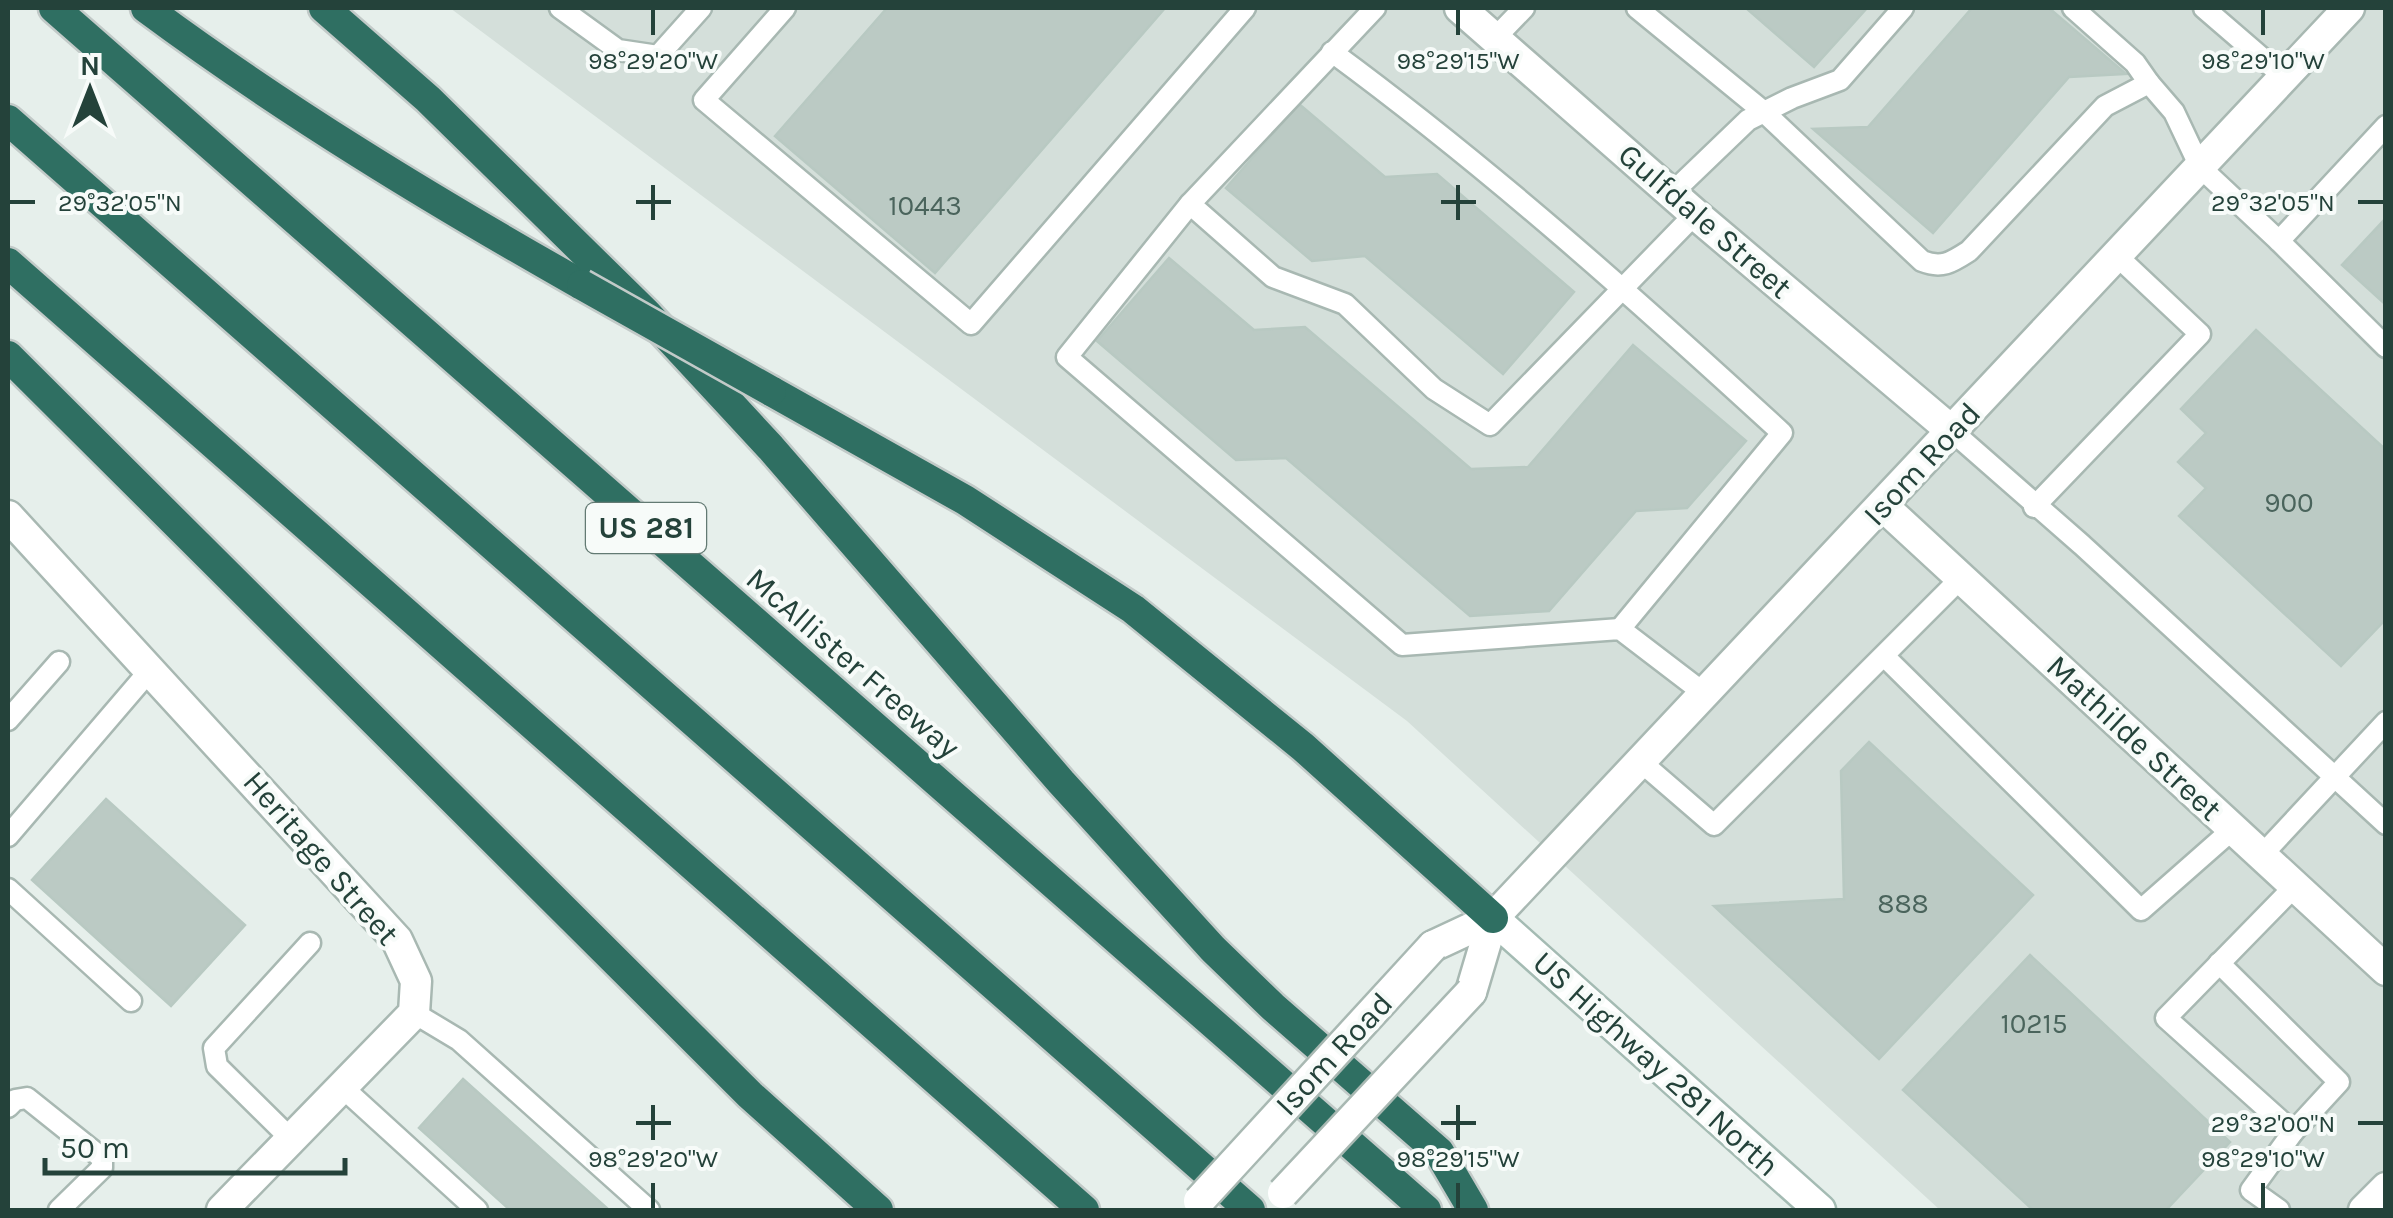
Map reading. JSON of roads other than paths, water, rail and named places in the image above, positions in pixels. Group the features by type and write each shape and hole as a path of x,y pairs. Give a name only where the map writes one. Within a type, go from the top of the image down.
{"highway":[{"name":"McAllister Freeway","path":"54,8 1426,1210"},
{"path":"146,8 300,118 466,220 951,491 1133,609 1304,746 1493,918"},
{"path":"324,8 440,110 646,313 771,448 1060,782 1213,949 1273,1007 1439,1152 1473,1210"},
{"path":"8,120 1250,1210"},
{"path":"8,263 1084,1210"},
{"path":"8,356 696,1043 878,1210"}],"street":[{"name":"Gulfdale Street","path":"1460,8 1953,432"},
{"name":"Isom Road","path":"1190,1210 1433,946 1493,918 2349,8"},
{"name":"Mathilde Street","path":"1883,506 2386,970"},
{"name":"Heritage Street","path":"10,523 151,669 397,940 416,981 414,1013"},
{"name":"Isom Road","path":"1267,1210 1471,992 1493,918"},
{"name":"US Highway 281 North","path":"1493,918 1820,1210"},
{"path":"222,1210 414,1013"},
{"path":"2364,1210 2386,1188"}],"lane":[{"path":"560,8 618,50 658,56 701,8"},
{"path":"785,8 704,100 971,324 1246,8"},
{"path":"1375,8 1190,204 1067,358 1402,645 1620,629 1705,694"},
{"path":"1495,38 1524,8"},
{"path":"1637,8 1764,112 1922,261 1946,265 1969,251 2105,106 2149,83"},
{"path":"1190,204 1273,277 1345,304 1434,389 1490,425 1624,287 1748,120 1840,80 1903,8"},
{"path":"2073,8 2135,63 2174,112 2200,167 2386,348"},
{"path":"2204,8 2284,77"},
{"path":"1332,52 1420,117 1624,287 1782,433 1620,629"},
{"path":"2279,241 2386,126"},
{"path":"2034,506 2200,334 2117,256"},
{"path":"1953,432 2386,824"},
{"path":"1641,762 1714,825 1962,578"},
{"path":"1884,656 2141,910 2233,829"},
{"path":"8,720 59,662"},
{"path":"8,836 151,669"},
{"path":"2261,856 2386,722"},
{"path":"2293,1132 2166,1018 2295,886"},
{"path":"8,889 131,1001"},
{"path":"291,1139 217,1066 214,1048 310,944"},
{"path":"2219,963 2340,1082 2293,1132 2251,1190 2279,1210"},
{"path":"414,1013 459,1040 649,1210"},
{"path":"342,1087 477,1210"},
{"path":"8,1107 15,1100 27,1098 102,1158 102,1168 59,1210"}]}
